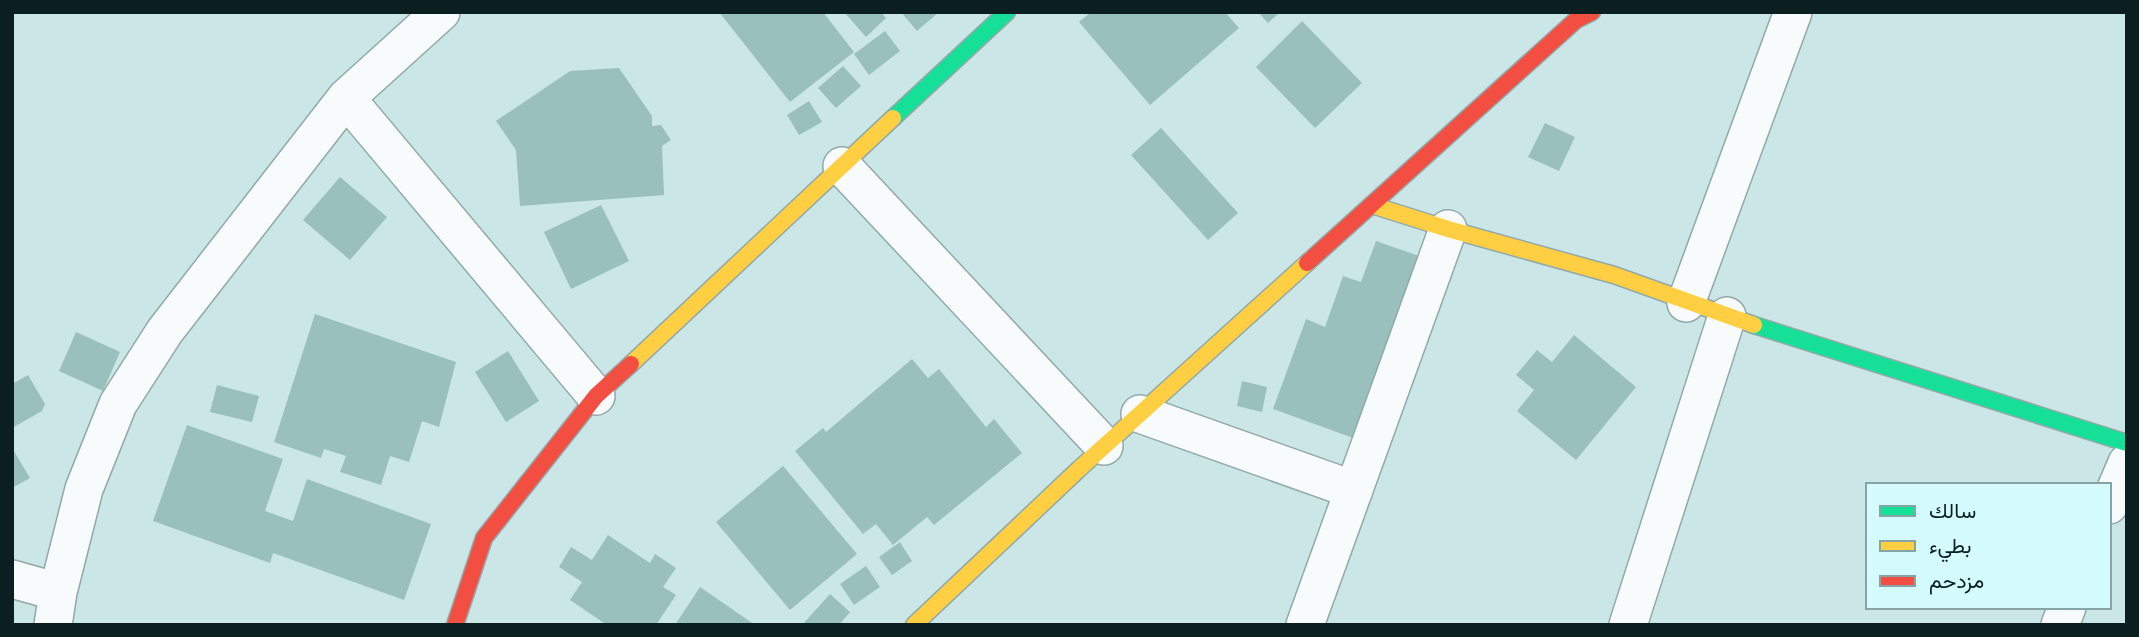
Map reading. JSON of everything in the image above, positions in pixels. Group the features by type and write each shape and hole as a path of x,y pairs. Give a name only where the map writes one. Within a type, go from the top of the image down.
{"street":[{"path":"12,579 56,608 84,489 118,404 165,331 346,98 441,12"},
{"path":"456,625 484,538 596,396 1007,12"},
{"path":"914,625 1104,446 1576,20 1592,12"},
{"path":"1686,303 1793,12"},
{"path":"346,98 596,396"},
{"path":"842,166 1104,446"},
{"path":"1372,205 1614,275 1686,303 2127,443"},
{"path":"1305,625 1448,229"},
{"path":"1628,625 1727,316"},
{"path":"1140,414 1354,489"},
{"path":"2111,500 2127,463"}],"building":[{"path":"719,12 823,12 854,52 790,102"},
{"path":"844,12 881,12 886,18 866,37"},
{"path":"901,12 939,12 917,31"},
{"path":"1091,12 1225,12 1239,28 1150,105 1079,22"},
{"path":"1258,12 1280,12 1268,23"},
{"path":"1302,21 1362,83 1315,128 1256,67"},
{"path":"885,31 900,51 869,75 854,54"},
{"path":"843,66 861,86 836,108 818,88"},
{"path":"619,68 652,116 652,126 661,125 671,140 662,146 664,195 520,206 516,150 496,121 570,71"},
{"path":"809,101 822,122 799,135 787,115"},
{"path":"1545,123 1575,137 1559,171 1528,157"},
{"path":"1161,128 1238,213 1208,240 1131,155"},
{"path":"340,177 387,217 350,260 303,220"},
{"path":"601,205 629,261 571,289 544,232"},
{"path":"1376,241 1422,257 1356,439 1273,409 1306,319 1325,327 1343,276 1361,282"},
{"path":"315,314 456,362 439,427 422,421 409,462 390,456 381,485 340,472 346,456 324,449 321,458 274,442"},
{"path":"76,332 120,352 103,391 59,371"},
{"path":"1574,335 1636,387 1576,460 1517,411 1534,390 1516,375 1537,350 1552,362"},
{"path":"508,351 539,401 506,422 475,372"},
{"path":"912,359 928,378 939,369 986,427 994,419 1022,453 934,525 927,517 893,545 876,524 863,534 795,451 823,428 826,432"},
{"path":"28,375 45,404 42,411 12,428 12,384"},
{"path":"1242,381 1267,387 1262,412 1237,406"},
{"path":"217,385 259,396 252,422 210,412"},
{"path":"187,425 283,459 265,511 293,521 307,479 431,524 404,600 273,553 270,563 153,521"},
{"path":"12,448 30,478 12,488"},
{"path":"783,466 857,554 790,610 716,522"},
{"path":"608,535 650,563 655,554 676,568 663,587 676,595 656,625 607,625 570,600 582,582 559,567 571,547 592,560"},
{"path":"900,542 912,561 892,575 879,557"},
{"path":"866,566 880,587 854,605 840,584"},
{"path":"700,587 755,625 675,625"},
{"path":"830,594 850,612 839,625 802,625"}],"traffic: fast":[{"path":"893,118 1007,12"},
{"path":"1754,325 2127,443"}],"traffic: slow":[{"path":"631,364 893,118"},
{"path":"1372,205 1614,275 1754,325"},
{"path":"914,625 1079,469 1307,263"}],"traffic: jam":[{"path":"1307,263 1576,20 1592,12"},
{"path":"455,625 484,538 596,396 631,364"}]}
